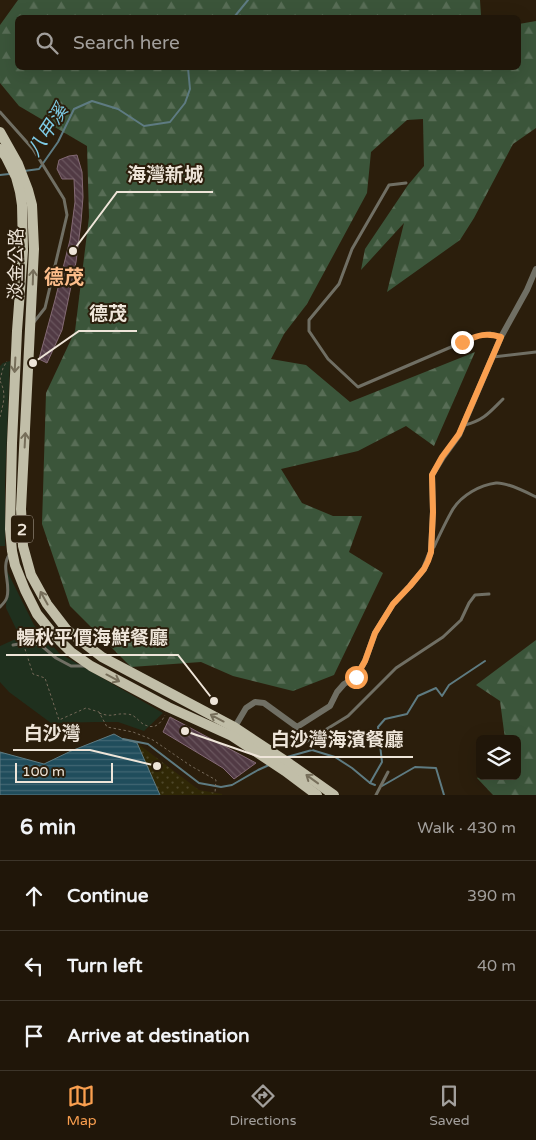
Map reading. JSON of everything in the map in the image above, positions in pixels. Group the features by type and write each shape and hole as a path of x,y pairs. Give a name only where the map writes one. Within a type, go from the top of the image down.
{"main road":[{"name":"淡金公路","path":"0,132 32,205 34,249 22,509 22,546 31,575 47,604 67,630 102,657 269,753"},
{"name":"淡金公路","path":"0,149 17,171 22,205 23,251 17,332 10,529 15,565 25,590 37,614 54,635 91,666 168,707 233,732 254,750 269,753"},
{"name":"2","path":"269,753 334,795"},
{"name":"2","path":"288,767 317,795"}],"street":[{"path":"233,732 246,708 255,702 264,703 297,727 330,706 337,692 344,684 356,677 365,661 375,633 393,604 424,569 431,552 432,475 442,457 459,434 492,356 527,290 536,268"}],"lane":[{"path":"0,112 41,160 64,199 67,215 45,308 30,328 17,332"},
{"path":"406,183 389,185 352,249 339,284 309,320 309,331 328,359 358,387 479,335 490,334 501,337"},
{"path":"492,356 536,352"},
{"path":"463,426 476,422 486,416 503,400"},
{"path":"431,552 454,507 466,495 478,488 497,483 513,487 536,497"},
{"path":"0,607 7,600 8,595 4,572 7,556 12,552"},
{"path":"269,753 279,745 304,743 348,716 396,668 449,632 461,620 475,595 490,594"},
{"path":"13,645 32,642 43,647 56,658 71,666 91,666"},
{"path":"376,795 388,772"}],"path":[{"path":"12,282 14,244"},
{"path":"0,417 4,401 4,389 0,381 3,368 10,356 9,366"},
{"path":"23,643 33,674 45,678 59,720 86,708 109,716 127,714 136,717 141,723 157,726 161,723 166,712"},
{"path":"98,712 108,727 133,732 153,740 216,782 215,792"}],"green space":[{"path":"18,0 480,0 481,15 15,15 15,70 521,70 521,24 536,21 536,128 513,144 474,218 460,240 387,292 404,223 361,270 365,249 408,185 424,166 423,119 407,120 371,152 367,193 307,304 284,334 271,359 306,365 350,402 475,352 434,446 406,426 358,451 281,469 302,503 333,516 362,516 349,552 383,573 334,675 293,691 233,676 201,662 131,667 70,606 42,524 46,393 75,331 89,217 87,146 19,106 0,83 0,25"},
{"path":"10,361 5,482 5,546 0,546 0,366"},
{"path":"7,571 34,625 59,653 163,713 144,731 118,722 51,723 9,692 0,682 0,646 20,637 6,608"},
{"path":"536,640 536,795 493,795 479,780 521,780 521,735 504,735 500,701 476,685"}],"sand":[{"path":"137,743 199,790 222,795 160,795"}],"water":[{"path":"114,734 137,743 160,795 0,795 0,752 44,764"}],"building":[{"path":"77,155 82,172 83,197 76,262 62,330 47,363 39,359 70,240 75,202 74,179 62,179 57,169 59,160"},
{"path":"170,717 256,763 234,779 223,768 163,732"}],"waterway":[{"name":"八甲溪","path":"236,15 248,0"},
{"name":"八甲溪","path":"24,171 39,169 58,142 74,109 92,101 118,109 144,126 170,122 185,103 190,89 188,70"},
{"name":"八甲溪","path":"0,175 9,174"},
{"path":"370,783 382,762 378,727 385,719 407,714 418,696 436,688 442,696 449,685 485,661"},
{"path":"123,739 148,744 199,783 221,787 232,785 269,765"},
{"path":"287,757 312,750 335,757 375,785"},
{"path":"382,786 415,767 436,768 444,795"}],"place":[{"name":"海灣新城","path":"73,251"},
{"name":"德茂","path":"33,363"},
{"name":"暢秋平價海鮮餐廳","path":"214,701"},
{"name":"白沙灣海濱餐廳","path":"185,731"},
{"name":"白沙灣","path":"157,766"}],"district":[{"name":"德茂","path":"64,277"}],"route":[{"path":"356,677 365,661 375,633 393,604 424,569 428,561 431,552 433,512 432,475 442,457 459,434 501,337 490,334 479,335 462,342"}]}
